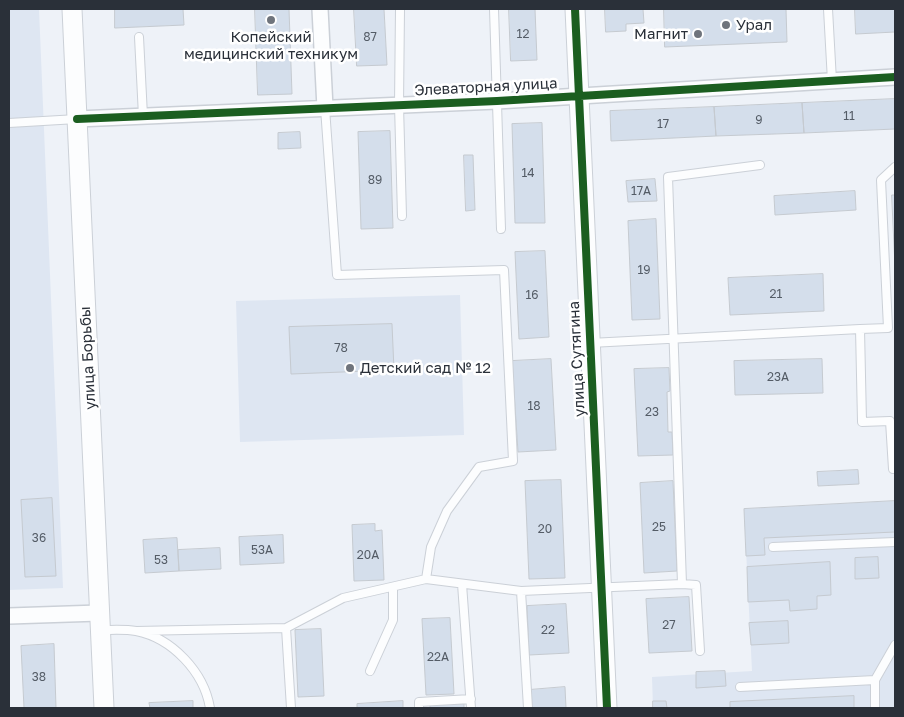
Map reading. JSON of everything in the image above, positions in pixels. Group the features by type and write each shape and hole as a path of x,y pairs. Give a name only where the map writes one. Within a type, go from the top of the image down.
{"street":[{"name":"улица Борьбы","path":"72,9 104,708"},
{"path":"320,9 325,108"},
{"name":"улица Сутягина","path":"575,9 607,708"},
{"name":"Элеваторная улица","path":"78,119 497,101 895,77"},
{"path":"9,616 100,622"}],"lane":[{"path":"400,9 399,105 402,216"},
{"path":"494,9 501,229"},
{"path":"828,9 832,81"},
{"path":"139,37 143,116"},
{"path":"325,108 337,275 504,270 513,461 480,467 446,511 431,547 426,579"},
{"path":"9,123 78,119"},
{"path":"682,584 668,177 760,165"},
{"path":"590,343 888,328 881,180 895,166"},
{"path":"860,329 862,422 890,421 893,469"},
{"path":"773,547 895,542"},
{"path":"136,631 286,628 343,598 426,579 521,591 682,584 696,585 700,651"},
{"path":"462,584 471,708"},
{"path":"370,671 393,620 393,587"},
{"path":"521,591 528,708"},
{"path":"100,622 136,631 167,644 194,669 210,708"},
{"path":"286,628 291,708"},
{"path":"875,708 876,680 895,645"},
{"path":"740,687 876,680"},
{"path":"419,708 418,702 471,699"}],"shaded area":[{"path":"9,9 39,9 63,588 9,590"},
{"name":"Детский сад № 12","path":"460,295 464,435 240,442 236,301"},
{"path":"895,501 895,708 653,708 652,677 752,671 744,509"}],"building":[{"path":"115,9 183,9 184,25 115,28"},
{"path":"255,9 289,9 292,94 258,95"},
{"path":"354,9 384,9 387,65 357,66"},
{"path":"509,9 535,9 537,60 511,61"},
{"path":"605,9 643,9 644,23 626,24 626,31 606,32"},
{"name":"Урал","path":"664,9 786,9 787,42 665,47"},
{"path":"855,9 895,9 895,32 856,34"},
{"path":"895,99 895,129 804,133 802,103"},
{"path":"802,103 804,133 716,136 714,107"},
{"path":"714,107 716,136 611,141 610,111"},
{"path":"542,123 545,223 515,223 512,124"},
{"path":"390,131 393,228 361,229 358,132"},
{"path":"300,132 301,148 278,149 278,133"},
{"path":"464,155 473,155 475,210 466,211"},
{"path":"655,179 657,201 628,202 626,181"},
{"path":"855,191 856,210 775,215 774,196"},
{"path":"892,195 895,195 895,266"},
{"path":"656,219 660,319 632,320 628,221"},
{"path":"545,251 549,337 519,339 515,252"},
{"path":"823,274 824,311 730,315 728,278"},
{"path":"392,324 394,370 291,374 289,327"},
{"path":"551,359 556,450 518,452 512,361"},
{"path":"822,359 823,393 735,395 734,361"},
{"path":"669,368 670,391 667,392 668,432 672,432 673,455 638,456 634,369"},
{"path":"858,470 859,484 818,486 817,472"},
{"path":"561,480 565,578 529,579 525,481"},
{"path":"673,481 677,571 644,573 640,483"},
{"path":"52,498 56,576 25,577 21,500"},
{"path":"895,501 895,532 764,538 765,555 746,556 744,509"},
{"path":"375,524 375,531 382,530 384,580 354,581 352,525"},
{"path":"283,535 284,563 240,565 239,537"},
{"path":"177,538 179,571 145,573 143,540"},
{"path":"220,548 221,569 179,571 178,550"},
{"path":"878,557 879,578 855,579 855,558"},
{"path":"830,562 831,595 817,596 817,609 790,611 789,600 748,602 747,567"},
{"path":"689,597 692,651 649,653 646,599"},
{"path":"566,604 569,653 529,655 527,606"},
{"path":"450,618 454,694 426,695 422,619"},
{"path":"788,621 789,643 751,645 749,623"},
{"path":"321,629 324,696 298,697 295,630"},
{"path":"54,644 56,708 24,708 21,646"},
{"path":"725,671 726,686 696,688 696,672"},
{"path":"565,687 566,708 530,708 529,690"},
{"path":"854,696 854,708 730,708 730,702"},
{"path":"193,701 193,708 150,708 149,703"},
{"path":"403,701 403,708 357,708 357,704"},
{"path":"653,701 666,701 667,708 653,708"},
{"path":"464,704 464,708 430,708 430,705"}],"cycle path":[{"path":"575,9 607,708"},
{"path":"77,119 497,101 895,77"}],"place":[{"name":"Копейский медицинский техникум","path":"271,20"},
{"name":"Урал","path":"726,25"},
{"name":"Магнит","path":"698,34"},
{"name":"Детский сад № 12","path":"350,368"}]}
